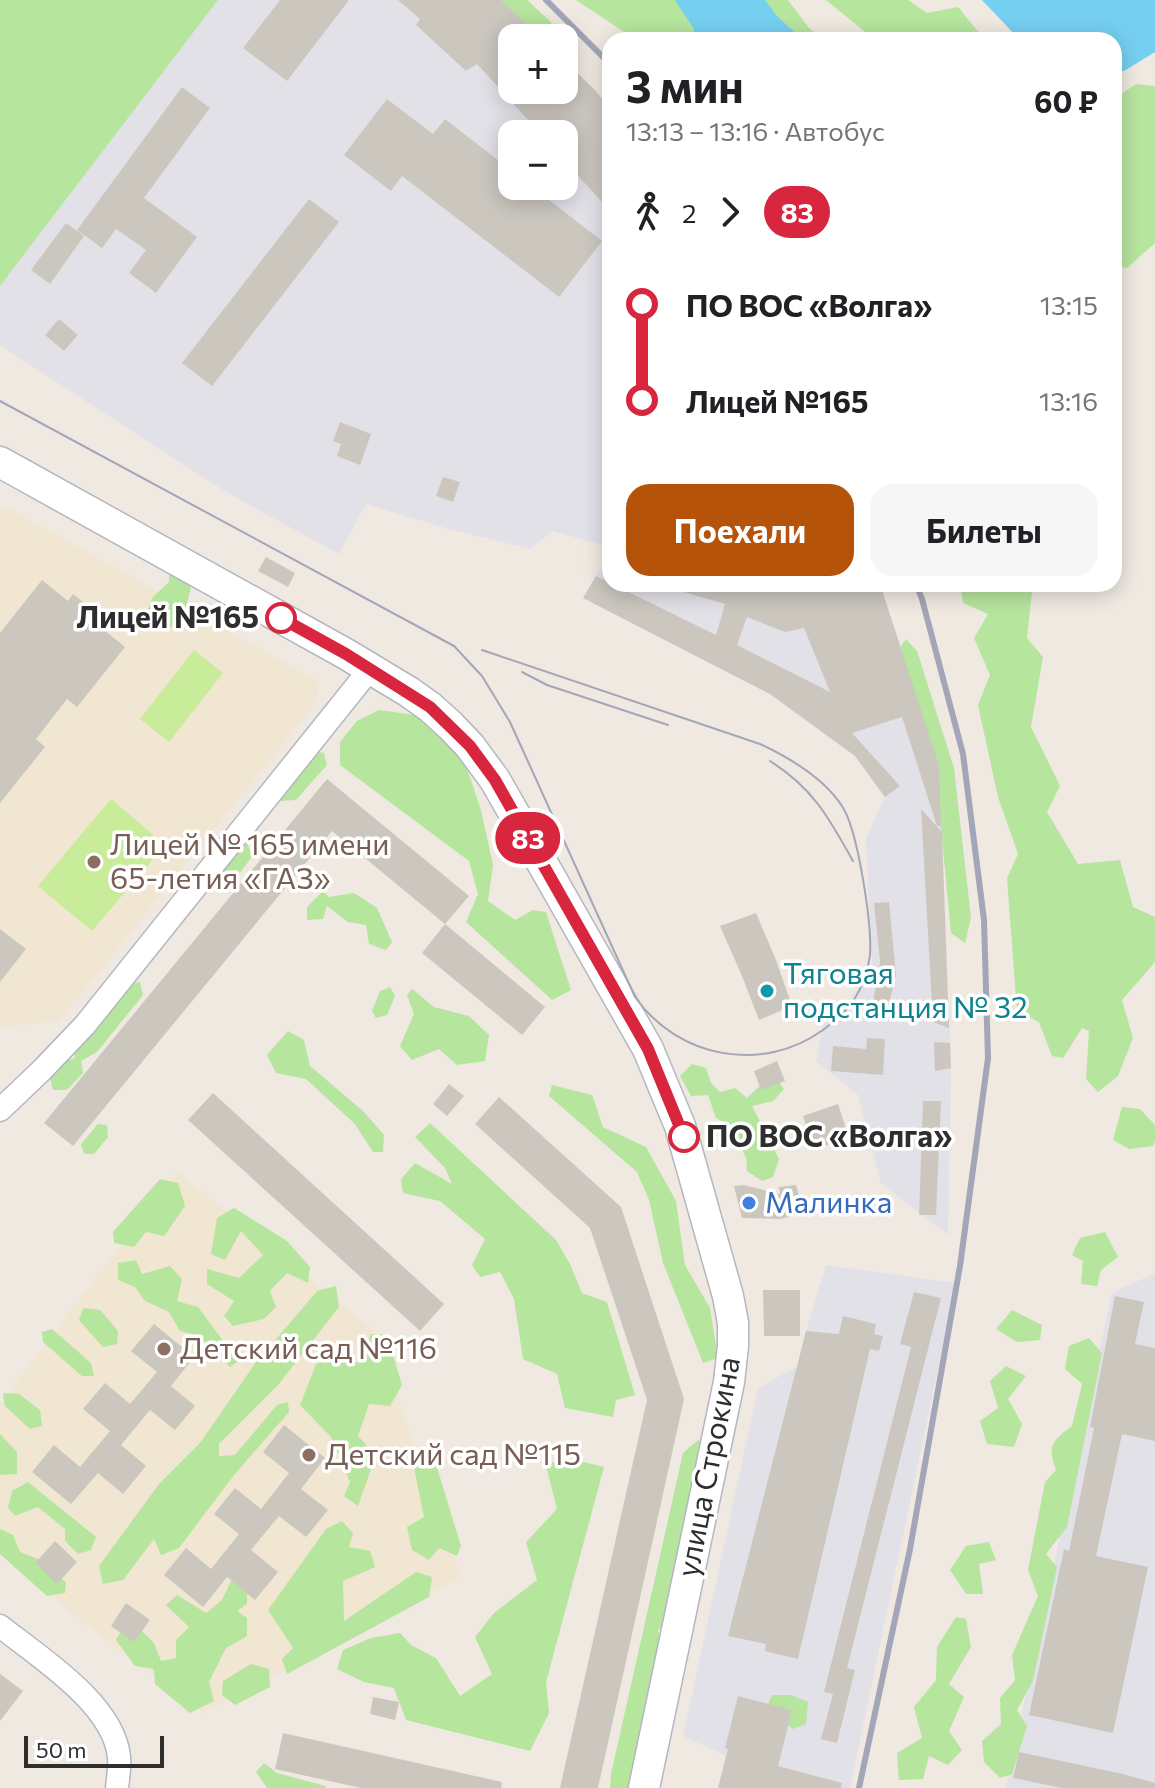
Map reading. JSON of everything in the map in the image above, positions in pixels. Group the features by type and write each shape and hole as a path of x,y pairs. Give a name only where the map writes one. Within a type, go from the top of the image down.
{"street":[{"name":"улица Строкина","path":"0,462 370,669 430,707 470,746 495,780 648,1049 680,1126 728,1296 733,1346 729,1382 644,1788"},
{"path":"0,1110 85,1025 370,669"},
{"path":"0,1626 86,1695 99,1710 109,1725 120,1756 117,1788"}],"shaded area":[{"path":"218,0 501,0 508,24 498,24 498,104 578,104 578,90 595,90 602,99 602,545 552,531 530,549 366,504 339,554 226,492 0,344 0,286"},
{"name":"Лицей № 165 имени 65-летия «ГАЗ»","path":"7,507 319,682 316,703 59,1021 0,1027 0,508"},
{"path":"602,564 602,592 883,592 939,765 951,1068 948,1235 881,1183 858,1095 816,1061 823,1025 846,1005 872,966 866,838 885,797 855,756 770,694 583,598"},
{"path":"177,1172 375,1332 461,1577 203,1713 71,1613 0,1545 0,1403"},
{"path":"826,1265 956,1283 850,1788 718,1788 726,1756 683,1736 758,1388 798,1366"},
{"path":"1155,1273 1155,1788 1006,1788 1112,1293"}],"green space":[{"path":"0,0 218,0 0,286"},
{"path":"495,0 527,0 551,24 520,24"},
{"path":"576,0 684,0 709,32 624,32"},
{"path":"764,0 788,0 814,32 794,32"},
{"path":"826,0 908,0 927,13 958,7 978,32 865,32"},
{"path":"1136,84 1155,86 1155,243 1127,268 1122,267 1122,94"},
{"path":"169,572 177,573 191,588 183,619 166,631 150,625 147,611 153,597 169,582"},
{"path":"961,592 1032,592 1027,638 1043,657 1031,727 1060,786 1047,812 1078,864 1120,860 1133,907 1155,917 1155,962 1122,1000 1133,1038 1118,1076 1098,1092 1086,1079 1089,1031 1082,1028 1063,1058 1052,1056 1039,1022 1017,1011 1007,878 1018,854 998,797 978,705 990,675 974,638 988,614 963,603"},
{"path":"906,639 917,651 954,768 971,918 965,943 951,933 935,765 897,652"},
{"path":"194,650 223,673 169,742 140,719"},
{"path":"379,710 415,715 441,736 465,763 481,810 493,865 488,901 515,920 533,910 546,912 571,990 552,1000 466,922 478,894 469,861 340,765 340,742 357,721"},
{"path":"313,751 324,753 327,765 296,800 280,801 279,791"},
{"path":"111,799 165,845 92,931 38,886"},
{"path":"247,842 252,857 228,888 215,887 210,875 234,843"},
{"path":"323,891 329,897 354,893 377,908 392,942 386,950 369,944 366,925 348,922 327,906 323,919 307,920 307,907"},
{"path":"140,982 143,995 97,1052 81,1061 83,1073 67,1090 53,1090 50,1078 63,1062 75,1058 74,1049 122,987"},
{"path":"390,987 395,996 387,1015 376,1018 372,1011 380,991"},
{"path":"412,989 434,1007 469,1016 489,1035 485,1061 457,1065 439,1049 412,1060 400,1046 414,1014 407,995"},
{"path":"288,1031 304,1040 310,1066 363,1111 384,1135 383,1152 373,1152 355,1124 306,1079 276,1073 267,1055"},
{"path":"692,1064 706,1068 711,1083 720,1092 735,1088 747,1098 765,1081 779,1082 784,1089 773,1101 752,1106 779,1159 773,1177 762,1181 747,1171 746,1158 731,1126 716,1118 708,1095 691,1096 680,1076"},
{"path":"552,1085 592,1095 603,1127 646,1147 676,1201 685,1265 710,1308 718,1358 703,1363 663,1263 649,1200 637,1172 549,1096"},
{"path":"1122,1107 1140,1109 1155,1125 1153,1146 1129,1149 1113,1140"},
{"path":"430,1123 556,1240 582,1293 607,1302 635,1395 616,1400 613,1417 565,1408 557,1374 523,1359 514,1299 500,1272 480,1277 472,1265 485,1239 440,1201 403,1193 401,1179 415,1163 452,1184 445,1168 415,1137"},
{"path":"98,1124 107,1125 108,1137 94,1154 84,1154 81,1144"},
{"path":"160,1179 178,1183 185,1206 164,1236 146,1232 134,1247 114,1243 113,1232"},
{"path":"234,1208 287,1241 310,1267 308,1283 287,1273 270,1291 276,1307 264,1319 233,1326 224,1316 234,1301 207,1284 207,1269 239,1278 263,1255 241,1231 225,1260 211,1254 217,1218"},
{"path":"1105,1232 1118,1257 1101,1270 1097,1286 1081,1284 1083,1261 1072,1255 1080,1238"},
{"path":"136,1260 142,1274 170,1266 182,1279 177,1301 198,1307 238,1361 230,1367 197,1335 180,1331 169,1312 145,1301 135,1287 118,1280 118,1263"},
{"path":"336,1286 339,1307 278,1385 219,1444 219,1456 235,1455 277,1405 288,1402 289,1412 234,1475 179,1548 161,1555 154,1539 123,1580 103,1584 99,1566 159,1484 200,1443 254,1365 317,1291"},
{"path":"83,1308 100,1310 118,1331 117,1344 103,1347 79,1320"},
{"path":"1012,1310 1042,1325 1040,1340 1017,1342 996,1329"},
{"path":"52,1329 91,1363 94,1376 82,1376 43,1342 42,1332"},
{"path":"371,1334 387,1335 402,1385 390,1406 369,1404 358,1436 376,1455 358,1506 344,1496 350,1482 331,1437 300,1405 316,1364 339,1358 360,1363"},
{"path":"1089,1338 1102,1353 1067,1527 1046,1554 1057,1567 1033,1681 1017,1710 1027,1726 1012,1774 1000,1778 984,1762 982,1741 1001,1724 1000,1698 1015,1680 1012,1655 1038,1596 1028,1570 1045,1482 1056,1470 1053,1444 1072,1426 1082,1384 1065,1369 1069,1346"},
{"path":"1006,1366 1026,1376 1008,1399 1022,1424 1014,1447 987,1444 980,1421 998,1408 990,1381"},
{"path":"3,1393 19,1394 40,1410 42,1426 30,1429 5,1406"},
{"path":"0,1434 17,1452 17,1474 0,1475"},
{"path":"698,1440 708,1449 670,1620 658,1630 663,1647 632,1788 610,1788 683,1453"},
{"path":"422,1450 435,1461 461,1546 457,1556 439,1548 429,1560 412,1550 407,1527 424,1517 413,1463"},
{"path":"563,1457 604,1467 546,1682 549,1713 530,1751 406,1720 394,1688 364,1682 337,1669 343,1650 371,1638 400,1633 411,1645 436,1658 460,1696 492,1674 475,1637 494,1613 537,1580 526,1542 557,1509 546,1466"},
{"path":"28,1482 96,1537 91,1550 78,1554 65,1541 65,1529 38,1507 15,1516 8,1508 12,1491"},
{"path":"342,1521 353,1533 349,1547 370,1551 375,1567 343,1581 344,1621 416,1572 432,1577 429,1597 287,1674 282,1659 293,1648 268,1610 326,1529"},
{"path":"0,1529 13,1535 20,1552 48,1563 66,1583 65,1593 47,1596 0,1554"},
{"path":"989,1542 996,1560 979,1564 983,1594 966,1594 950,1570 966,1546"},
{"path":"234,1575 247,1578 247,1604 237,1611 247,1618 247,1636 226,1648 209,1682 214,1701 190,1713 155,1684 154,1669 135,1666 116,1640 123,1628 138,1627 154,1643 161,1661 176,1658 176,1640 189,1627 166,1605 177,1595 206,1613 222,1600"},
{"path":"956,1617 966,1619 971,1647 949,1684 964,1697 949,1731 962,1750 948,1765 929,1756 923,1779 899,1780 897,1753 922,1738 914,1707 936,1680 937,1647"},
{"path":"251,1664 269,1669 270,1687 235,1705 222,1695 223,1681"},
{"path":"772,1695 791,1695 808,1702 806,1724 793,1729 766,1709"},
{"path":"264,1763 277,1773 326,1788 267,1788 256,1772"}],"water":[{"path":"675,0 765,0 794,32 694,32"},
{"path":"982,0 1155,0 1155,52 1124,71 1122,32 1012,32"}],"building":[{"path":"280,0 349,0 287,81 243,48"},
{"path":"398,0 501,0 526,24 498,24 498,87 477,64 466,71 416,25 420,19"},
{"path":"578,74 595,90 602,99 602,202 578,176 578,120 528,120 514,104 578,104"},
{"path":"182,87 210,108 144,198 197,237 156,293 129,273 146,250 116,229 102,248 77,230"},
{"path":"387,99 433,134 445,119 498,160 498,200 549,200 602,241 559,297 402,176 391,191 344,155"},
{"path":"309,199 339,222 212,386 182,363"},
{"path":"66,223 84,236 50,284 31,270"},
{"path":"59,319 78,335 64,351 45,335"},
{"path":"340,422 371,434 360,465 337,456 341,444 333,441"},
{"path":"443,477 460,482 453,502 436,496"},
{"path":"266,557 295,573 288,587 258,571"},
{"path":"596,576 602,579 602,592 629,592 716,635 725,604 684,592 883,592 939,765 941,826 937,826 902,717 852,733 900,786 885,797 855,756 770,694 583,598","holes":["747,617 785,632 804,628 830,692 737,645"]},
{"path":"42,580 68,601 73,594 103,618 98,625 125,647 77,707 67,699 36,739 45,747 0,803 0,633"},
{"path":"327,779 469,896 445,924 332,831 73,1146 44,1123"},
{"path":"921,809 942,832 949,1028 933,1022"},
{"path":"889,902 896,975 888,1008 873,1003 880,962 874,903"},
{"path":"756,913 792,1006 759,1020 720,926"},
{"path":"445,924 545,1007 522,1035 422,953"},
{"path":"0,929 26,949 0,982"},
{"path":"867,1038 885,1039 883,1075 831,1071 833,1046 866,1049"},
{"path":"934,1042 950,1043 951,1068 935,1071"},
{"path":"777,1061 785,1081 761,1090 754,1071"},
{"path":"449,1084 464,1096 447,1116 433,1104"},
{"path":"213,1093 444,1304 420,1331 188,1120"},
{"path":"499,1097 621,1207 684,1399 598,1788 560,1788 647,1400 590,1228 475,1124"},
{"path":"923,1101 941,1101 936,1215 919,1215"},
{"path":"838,1104 849,1138 814,1149 803,1116"},
{"path":"743,1185 780,1194 779,1187 796,1185 804,1213 780,1219 742,1218 734,1186"},
{"path":"763,1290 800,1290 800,1336 764,1336"},
{"path":"914,1292 941,1298 847,1668 855,1670 837,1743 821,1739 833,1694 824,1692 911,1347 900,1344"},
{"path":"1115,1296 1144,1302 1135,1344 1155,1348 1155,1441 1122,1434 1096,1556 1148,1567 1113,1733 1029,1715 1064,1549 1069,1551 1094,1428 1090,1427"},
{"path":"843,1316 876,1324 874,1334 883,1336 879,1351 870,1349 798,1659 765,1651 766,1644 728,1636 806,1331 839,1334"},
{"path":"154,1324 194,1357 171,1386 195,1406 175,1430 150,1410 121,1445 146,1466 123,1494 98,1473 71,1504 32,1472 54,1445 80,1467 110,1431 83,1409 105,1383 130,1404 157,1372 131,1351"},
{"path":"284,1425 325,1458 301,1489 328,1510 306,1537 279,1516 251,1550 278,1572 255,1600 227,1577 203,1607 164,1575 186,1548 211,1569 239,1534 214,1514 235,1488 261,1509 289,1473 263,1452"},
{"path":"55,1541 77,1562 57,1584 35,1563"},
{"path":"126,1603 150,1620 134,1642 111,1626"},
{"path":"0,1674 23,1691 0,1721"},
{"path":"738,1696 792,1710 778,1766 842,1783 841,1788 718,1788"},
{"path":"373,1697 399,1702 395,1720 370,1714"},
{"path":"283,1733 502,1782 501,1788 361,1788 275,1769"},
{"path":"1019,1752 1123,1774 1155,1783 1155,1788 1062,1788 1013,1778"}],"tram line":[{"path":"0,401 454,646 482,676 510,722 635,997 653,1018 674,1034 697,1046 722,1053 748,1055 774,1052 799,1044 844,1013 857,995 866,973 870,955 869,922 863,878 848,818 825,786 794,762 760,744 482,650"},
{"path":"522,672 547,685 668,725"},
{"path":"770,761 809,793 853,861"}],"railway":[{"path":"546,0 602,56"},
{"path":"859,1788 910,1549 960,1266 988,1058 984,920 963,754 919,592"}],"bus line":[{"name":"83","path":"281,618 409,692 430,707 470,746 495,780 648,1049 684,1137"}],"place":[{"name":"Лицей №165","path":"281,618"},
{"name":"Лицей № 165 имени 65-летия «ГАЗ»","path":"94,862"},
{"name":"Тяговая подстанция № 32","path":"767,991"},
{"name":"ПО ВОС «Волга»","path":"684,1137"},
{"name":"Малинка","path":"749,1203"},
{"name":"Детский сад №116","path":"164,1349"},
{"name":"Детский сад №115","path":"309,1455"}]}
